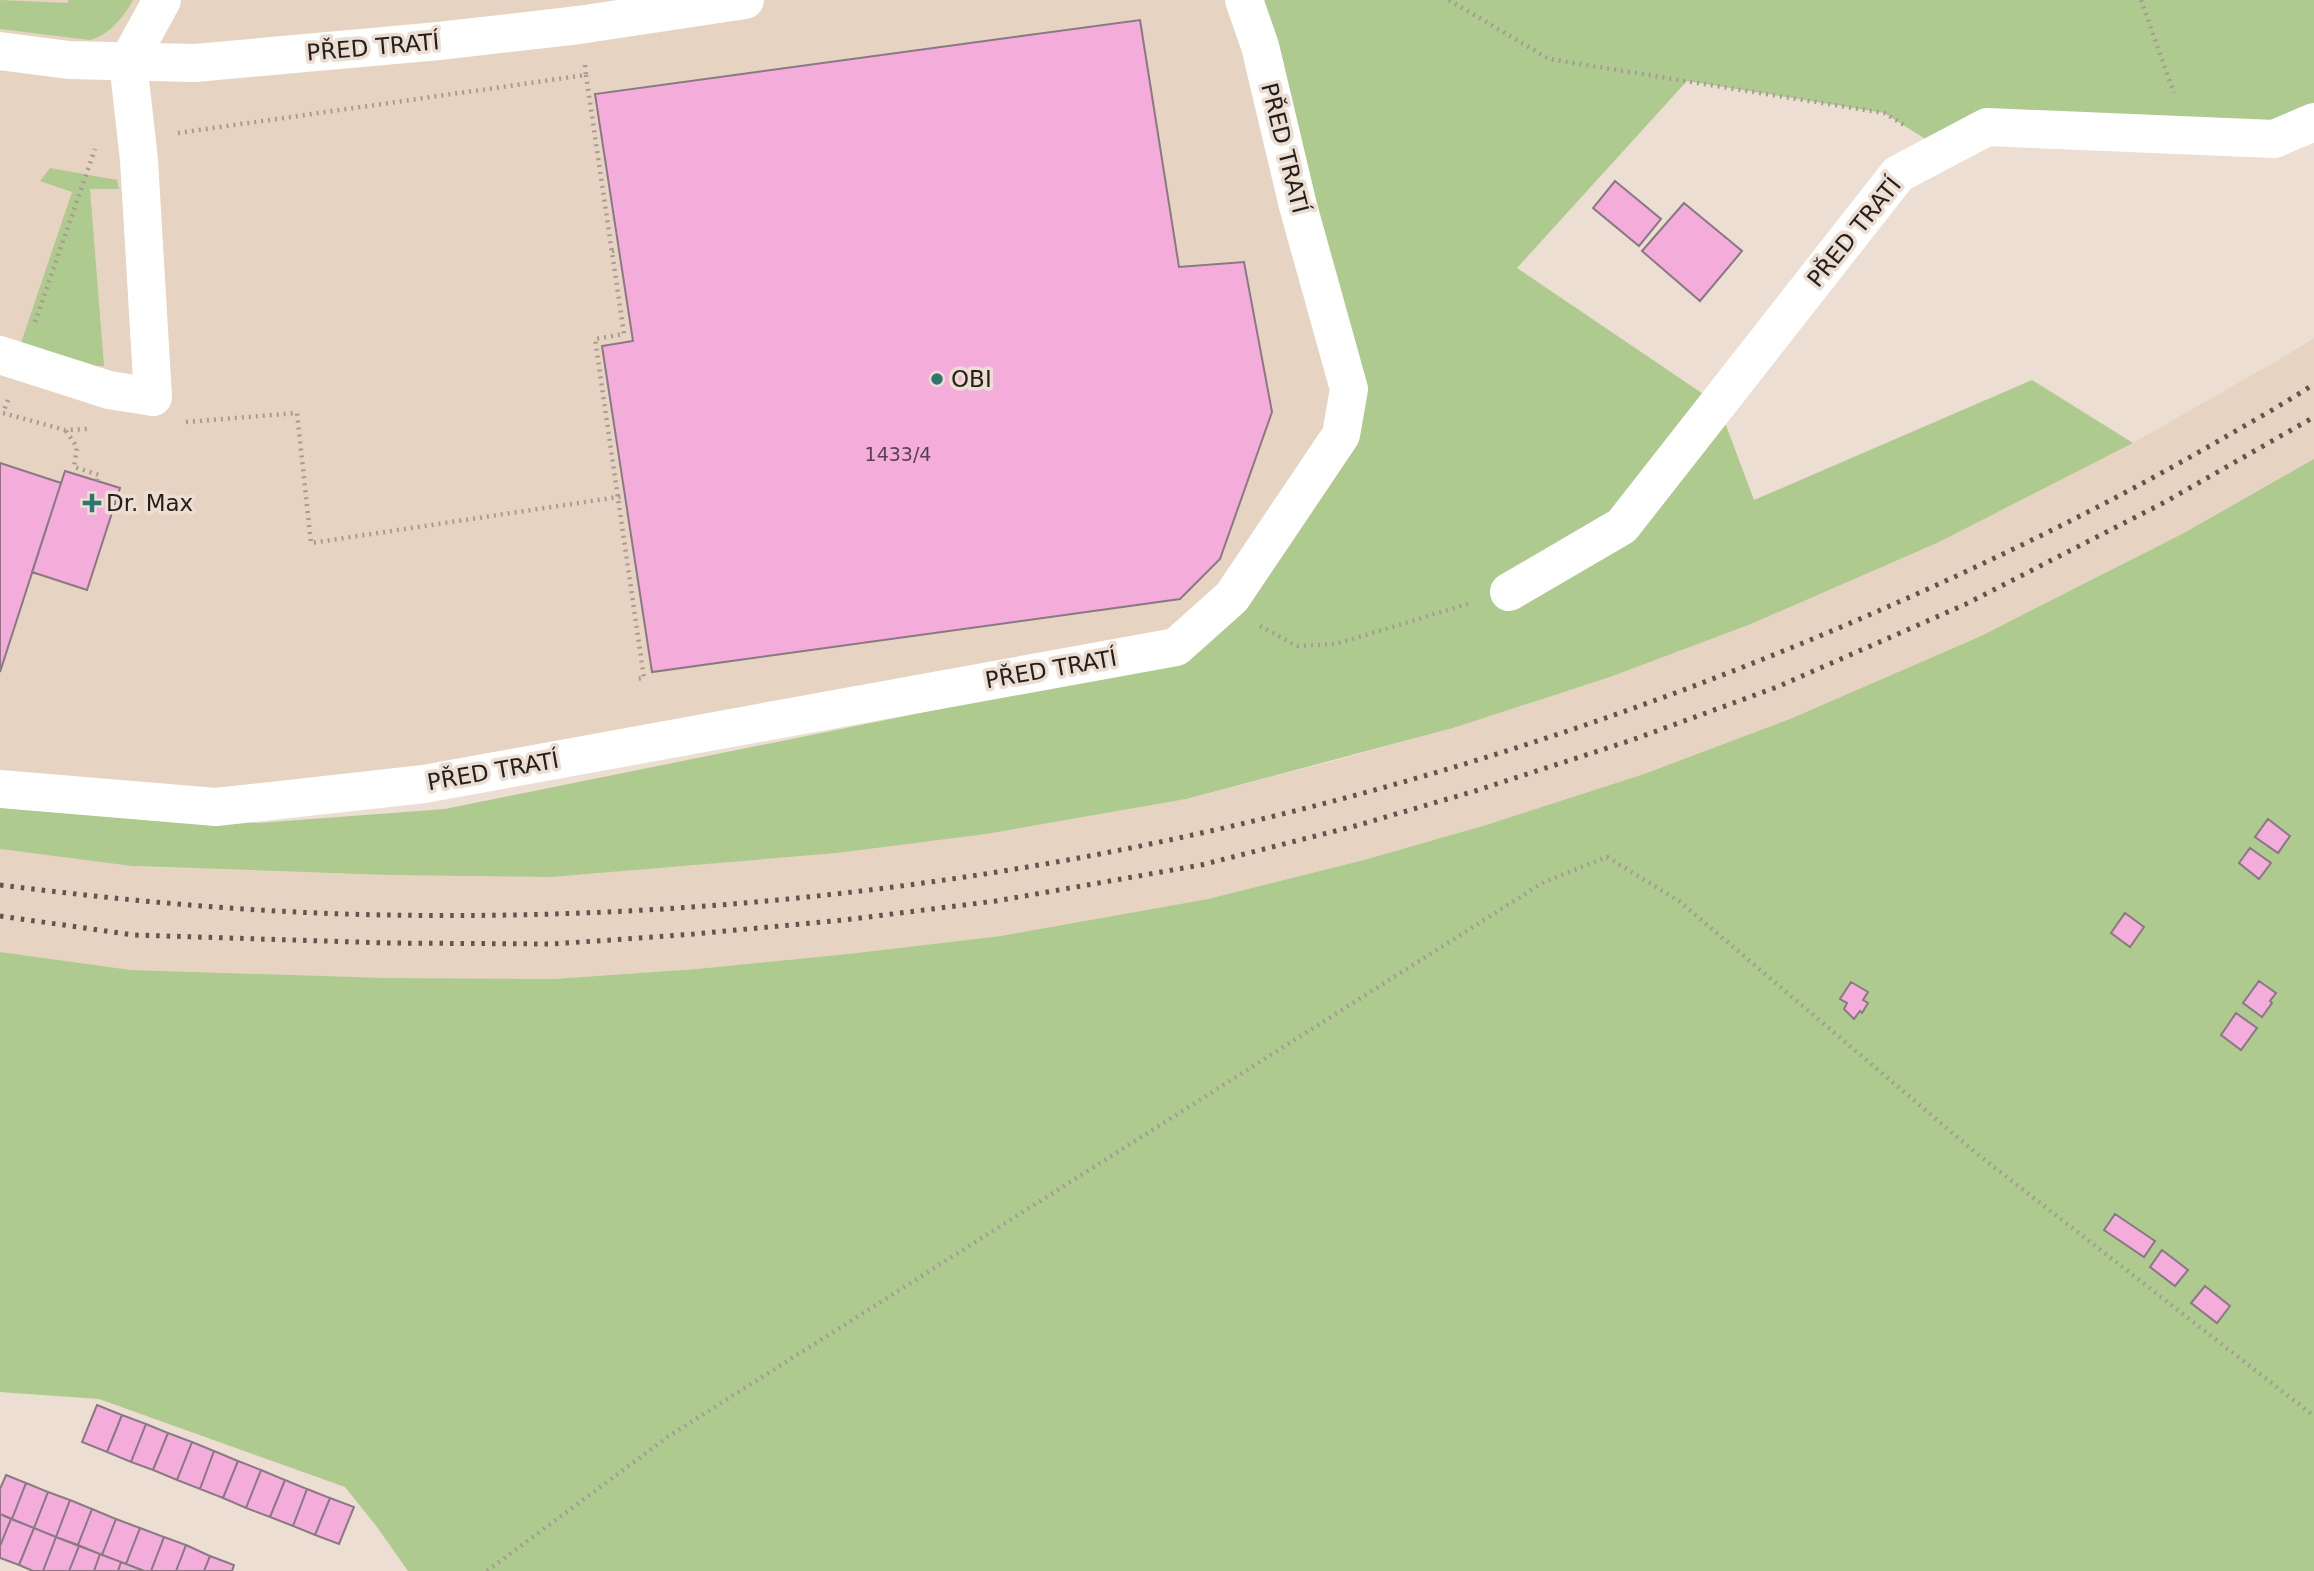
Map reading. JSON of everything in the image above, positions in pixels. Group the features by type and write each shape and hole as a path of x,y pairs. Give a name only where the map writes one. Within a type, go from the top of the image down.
{"street":[{"path":"11,359 108,390 153,397 136,133 128,62 162,0"},
{"name":"PŘED TRATÍ","path":"0,51 69,60 194,63 579,25 745,0"},
{"name":"PŘED TRATÍ","path":"0,789 216,807 424,784 1176,646 1232,597 1341,435 1349,389 1298,206 1261,46 1244,0"},
{"name":"PŘED TRATÍ","path":"1509,592 1622,526 1898,174 1987,127 2274,139 2314,122"}],"path":[{"path":"1449,0 1549,60 1884,113 1943,150"},
{"path":"2141,0 2162,64 2191,136"},
{"path":"579,25 624,334 595,339 644,678 635,679"},
{"path":"91,428 65,430 2,413 11,359 102,128 164,135 586,75"},
{"path":"612,251 619,250"},
{"path":"181,422 298,413 311,543 625,496"},
{"path":"65,430 77,447 74,467 99,475 97,481"},
{"path":"1232,597 1255,623 1297,646 1336,643 1509,592"},
{"path":"488,1571 669,1436 1544,882 1607,857 1679,901 1976,1153 2314,1416"}],"shaded area":[{"path":"0,0 1244,0 1349,389 1176,647 216,807 0,789"},
{"path":"2314,338 2314,459 2182,534 1981,636 1790,719 1644,774 1486,825 1364,860 1208,899 1001,936 697,969 554,979 386,978 131,970 0,952 0,849 140,867 551,877 837,853 986,834 1186,799 1338,760 1453,728 1610,677 1751,624 1937,543 2133,443"}],"green space":[{"path":"0,0 68,3 68,0 133,0 115,24 90,40 0,29"},
{"path":"1244,0 2314,0 2314,122 1987,127 1943,150 1884,113 1687,81 1517,268 1718,404 1754,500 2032,380 2133,443 1937,543 1751,624 1610,677 1453,728 1186,799 986,834 837,853 551,877 388,875 132,866 0,849 0,801 258,823 445,809 1167,663 1341,435"},
{"path":"50,168 117,180 119,189 90,189 104,366 90,366 20,346 72,192 40,181"},
{"path":"2314,459 2314,1571 408,1571 345,1487 99,1399 0,1392 0,952 131,970 386,978 554,979 697,969 1001,936 1208,899 1364,860 1486,825 1644,774 1790,719 1981,636 2182,534"}],"building":[{"name":"OBI","path":"1140,20 1179,267 1244,262 1272,412 1220,559 1180,599 652,672 602,346 633,341 595,94"},
{"path":"1615,181 1661,219 1639,246 1593,208"},
{"path":"1684,203 1742,251 1700,301 1642,251"},
{"path":"0,463 61,483 0,672"},
{"path":"65,471 120,488 87,590 32,572"},
{"path":"2268,819 2290,836 2278,853 2255,837"},
{"path":"2250,848 2271,863 2259,879 2239,863"},
{"path":"2125,913 2144,927 2130,947 2111,933"},
{"path":"2259,981 2276,993 2262,1017 2243,1003"},
{"path":"1851,982 1868,992 1863,1000 1868,1003 1854,1019 1844,1009 1847,1003 1840,999"},
{"path":"2236,1013 2257,1028 2241,1050 2221,1035"},
{"path":"2115,1214 2155,1241 2144,1257 2104,1230"},
{"path":"2162,1250 2188,1270 2175,1286 2150,1267"},
{"path":"2205,1286 2230,1306 2217,1323 2191,1303"},
{"path":"97,1405 122,1415 107,1452 82,1442"},
{"path":"122,1415 146,1424 131,1462 107,1452"},
{"path":"146,1424 168,1433 153,1470 131,1462"},
{"path":"168,1433 192,1442 177,1480 153,1470"},
{"path":"192,1442 214,1451 200,1489 177,1480"},
{"path":"214,1451 238,1461 223,1498 200,1489"},
{"path":"238,1461 261,1470 246,1508 223,1498"},
{"path":"261,1470 285,1480 270,1517 246,1508"},
{"path":"6,1475 26,1483 12,1519 0,1514 0,1489"},
{"path":"285,1480 307,1489 293,1526 270,1517"},
{"path":"26,1483 48,1492 34,1528 12,1519"},
{"path":"307,1489 330,1498 315,1535 293,1526"},
{"path":"48,1492 70,1500 56,1537 34,1528"},
{"path":"330,1498 354,1507 339,1544 315,1535"},
{"path":"70,1500 92,1509 78,1545 56,1537"},
{"path":"92,1509 116,1519 102,1555 78,1545"},
{"path":"0,1514 11,1519 0,1546"},
{"path":"11,1519 34,1528 19,1565 0,1558 0,1546"},
{"path":"116,1519 140,1528 126,1564 102,1555"},
{"path":"34,1528 56,1537 43,1571 33,1571 19,1565"},
{"path":"140,1528 164,1537 151,1571 126,1564"},
{"path":"56,1537 79,1546 69,1571 43,1571"},
{"path":"164,1537 186,1545 176,1571 151,1571"},
{"path":"186,1545 210,1556 204,1571 176,1571"},
{"path":"79,1546 100,1554 94,1571 69,1571"},
{"path":"100,1554 121,1562 118,1571 94,1571"},
{"path":"210,1556 234,1565 232,1571 204,1571"},
{"path":"121,1562 142,1570 142,1571 118,1571"}],"railway":[{"path":"0,885 144,901 290,912 387,915 578,913 767,901 955,879 1140,846 1324,804 1505,751 1685,689 1862,618 1999,556 2176,465 2314,384"},
{"path":"0,916 134,935 387,943 553,944 844,920 996,901 1201,865 1355,826 1475,791 1632,740 1777,687 1966,604 2165,502 2314,417"}],"place":[{"name":"OBI","path":"937,379"},
{"name":"Dr. Max","path":"92,503"}]}
